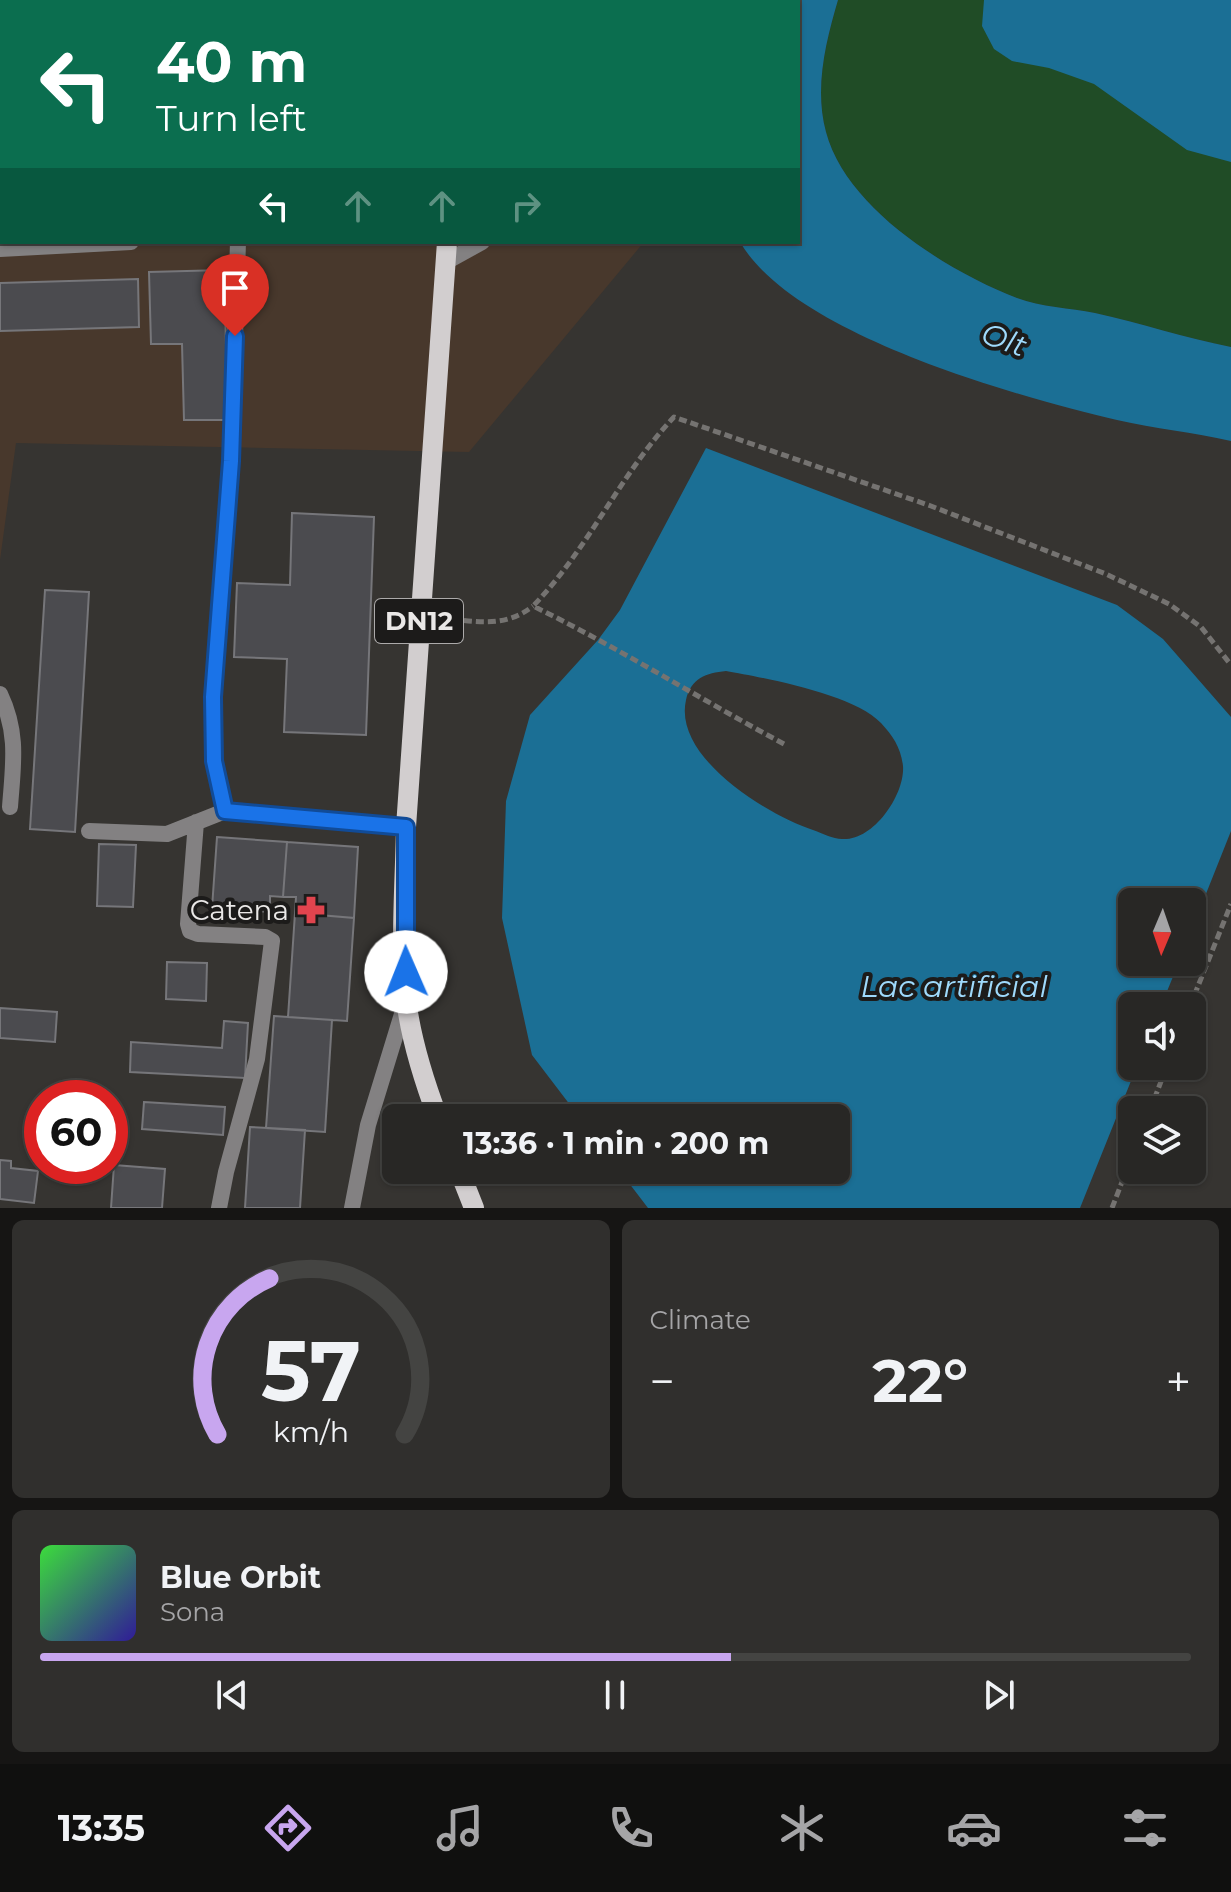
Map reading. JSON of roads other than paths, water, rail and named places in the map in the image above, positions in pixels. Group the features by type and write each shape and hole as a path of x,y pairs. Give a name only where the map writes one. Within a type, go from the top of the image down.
{"main road":[{"name":"DN12","path":"433,1104 424,1081 406,1000 406,827 447,244"},
{"path":"465,1184 474,1208"}],"street":[{"path":"0,249 94,244"},
{"path":"225,811 214,761 213,697 231,461 238,244"},
{"path":"444,263 478,244"},
{"path":"0,694 11,718 14,748 10,807"},
{"path":"89,831 167,834 225,811 406,827"},
{"path":"196,822 190,931 265,937 272,941 257,1059 219,1208"},
{"path":"352,1208 368,1125 406,1000"}],"water":[{"name":"Olt","path":"800,0 838,0 823,65 821,99 826,132 837,160 854,186 877,211 931,254 1017,298 1095,313 1231,347 1231,441 1117,420 968,378 856,333 807,306 768,275 742,244 800,244"},
{"path":"984,0 1231,0 1231,162 1187,150 1094,84 1049,68 1012,61 994,49 982,26"},
{"name":"Lac artificial","path":"706,448 1117,605 1163,639 1231,717 1231,831 1206,894 1206,888 1118,888 1118,976 1173,976 1167,992 1118,992 1118,1080 1131,1080 1125,1096 1118,1096 1118,1113 1080,1208 648,1208 630,1184 850,1184 850,1104 569,1104 532,1055 502,918 506,801 530,715 598,640 620,610","holes":["726,671 830,696 868,713 881,723 896,743 903,766 899,790 876,824 854,838 828,836 772,811 727,781 694,742 686,721 686,700 692,686 706,675"]}],"place":[{"name":"Catena","path":"311,910"}]}
